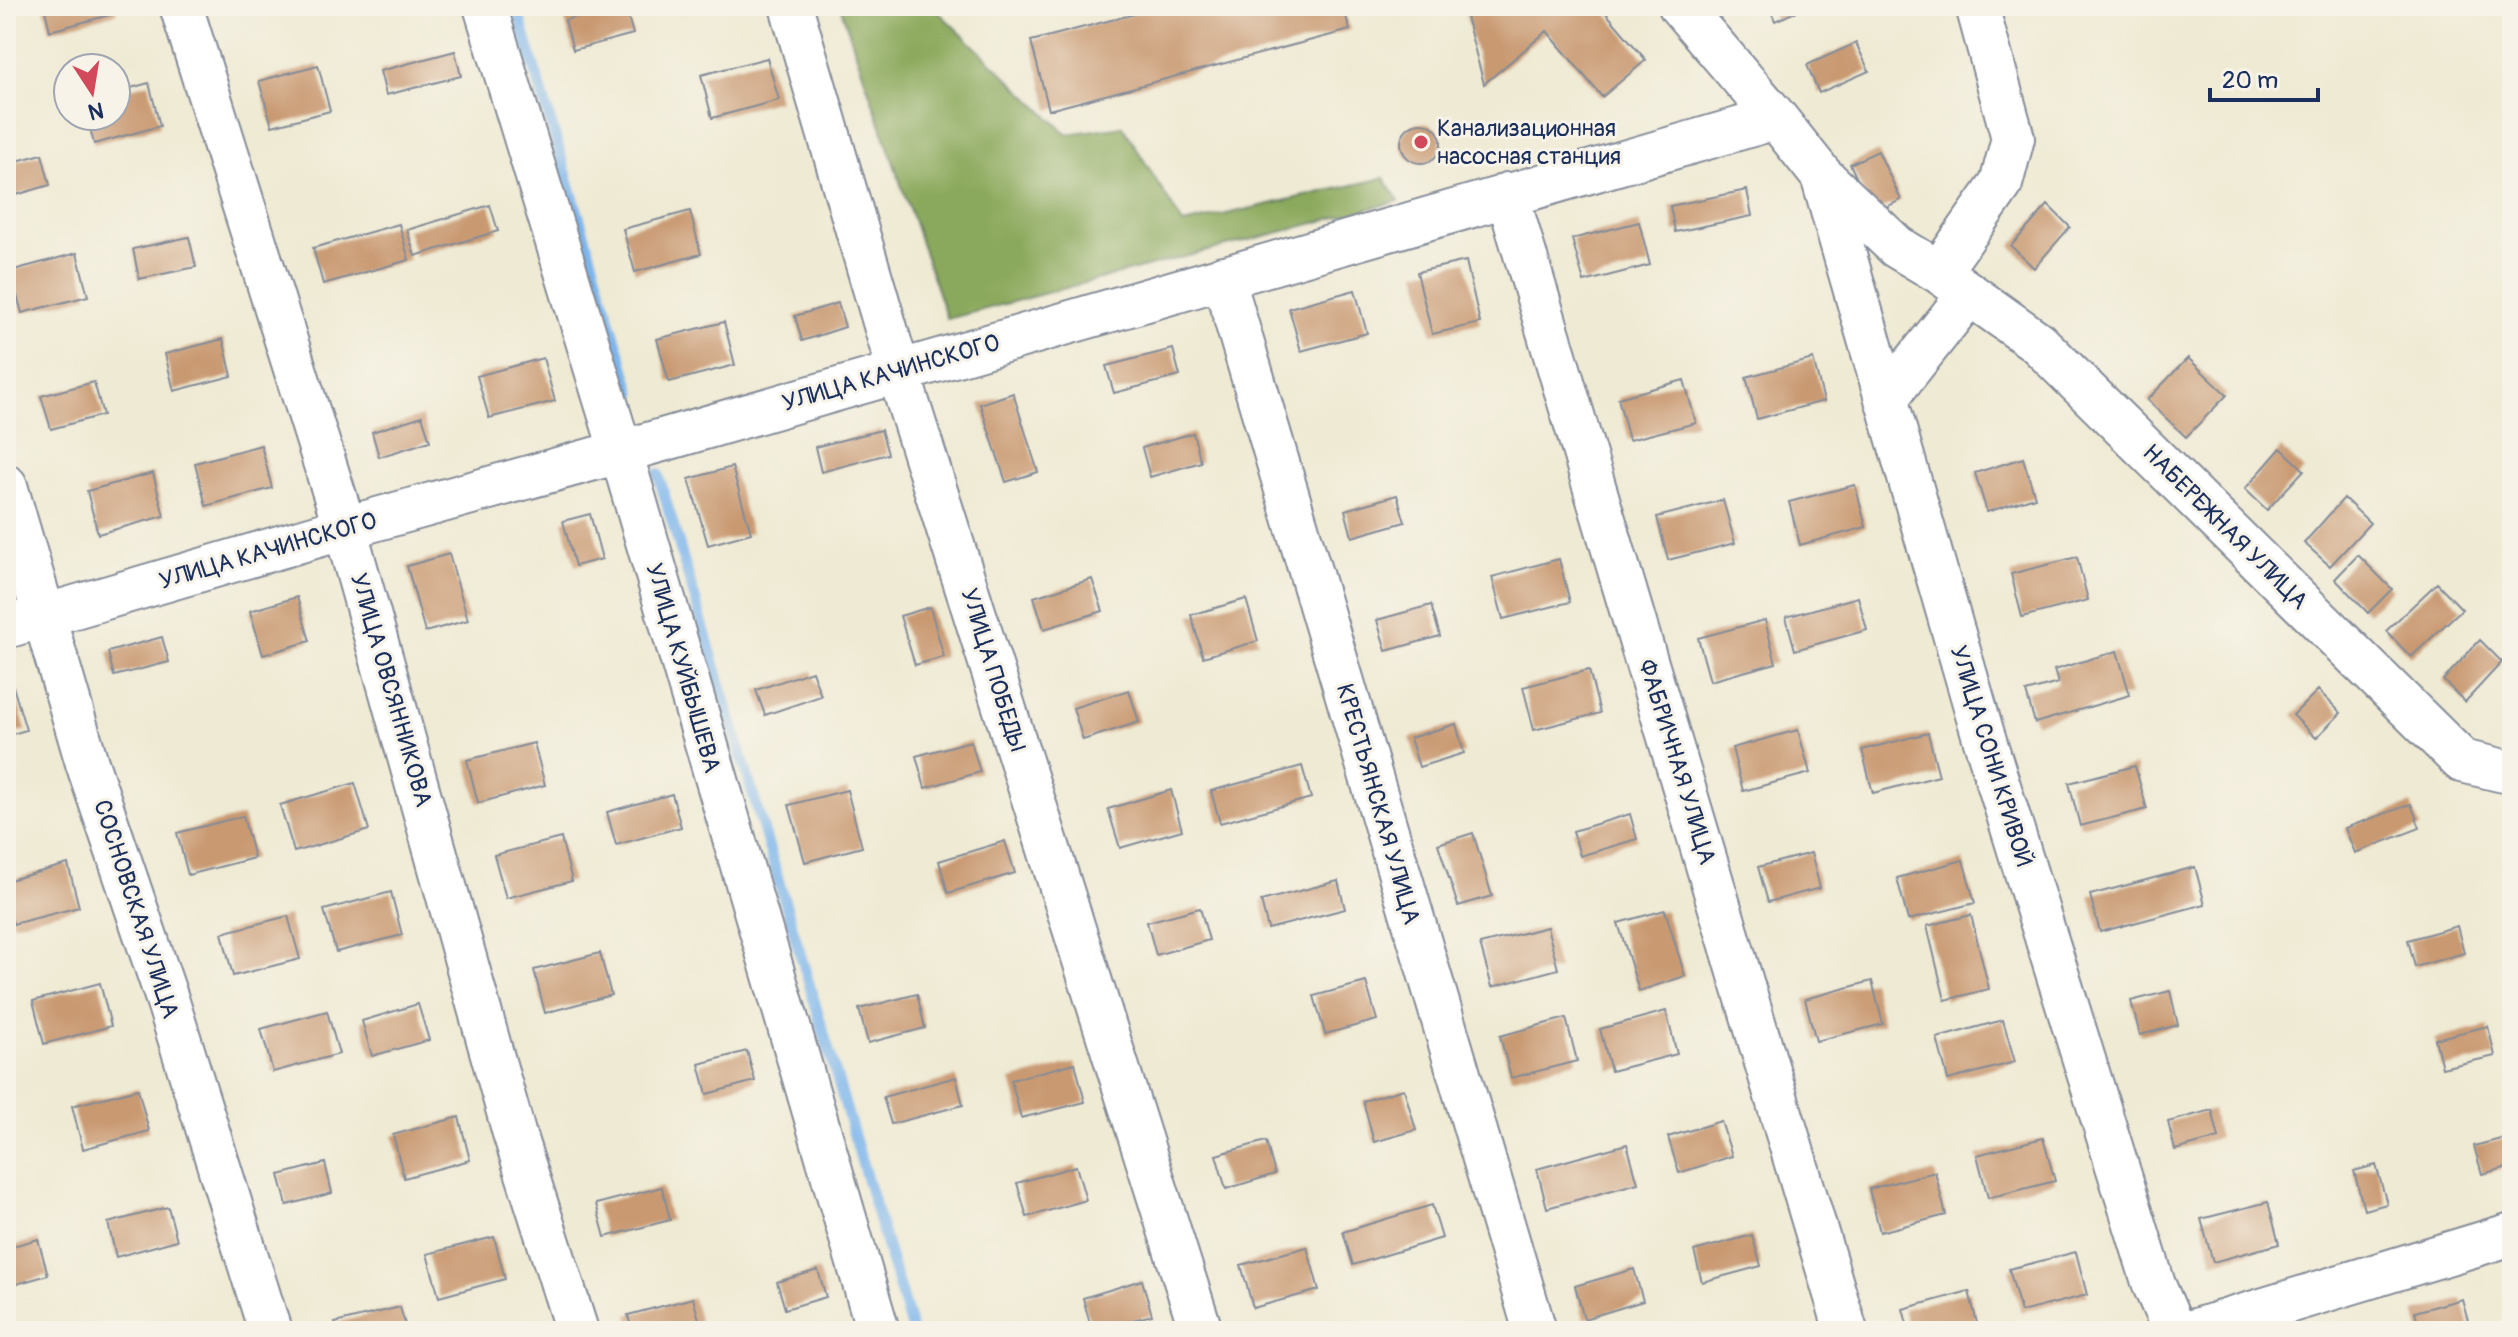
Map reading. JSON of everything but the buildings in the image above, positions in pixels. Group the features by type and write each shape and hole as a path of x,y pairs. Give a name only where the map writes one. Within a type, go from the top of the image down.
{"street":[{"name":"УЛИЦА ОВСЯННИКОВА","path":"181,6 345,528 514,1133 577,1331"},
{"name":"УЛИЦА КУЙБЫШЕВА","path":"485,6 621,452 878,1331"},
{"name":"УЛИЦА ПОБЕДЫ","path":"791,6 898,370 1201,1331"},
{"name":"НАБЕРЕЖНАЯ УЛИЦА","path":"1680,6 1822,176 1897,247 2037,342 2462,761 2512,801"},
{"path":"1886,399 1954,283 2001,184 2013,138 1977,6"},
{"name":"УЛИЦА КАЧИНСКОГО","path":"26,621 1776,118"},
{"name":"УЛИЦА СОНИ КРИВОЙ","path":"1822,176 1996,776 2149,1270 2174,1331"},
{"name":"ФАБРИЧНАЯ УЛИЦА","path":"1507,194 1846,1331"},
{"name":"КРЕСТЬЯНСКАЯ УЛИЦА","path":"1223,277 1535,1331"},
{"name":"СОСНОВСКАЯ УЛИЦА","path":"6,486 26,621 87,763 168,1002 270,1331"},
{"path":"2462,761 2512,773"},
{"path":"2192,1331 2512,1234"}],"green space":[{"path":"840,6 932,6 1067,134 1123,126 1183,224 1384,178 1399,201 947,319"}],"waterway":[{"path":"516,6 632,394"},
{"path":"658,474 912,1331"}],"place":[{"name":"Канализационная насосная станция","path":"1421,142"}]}
